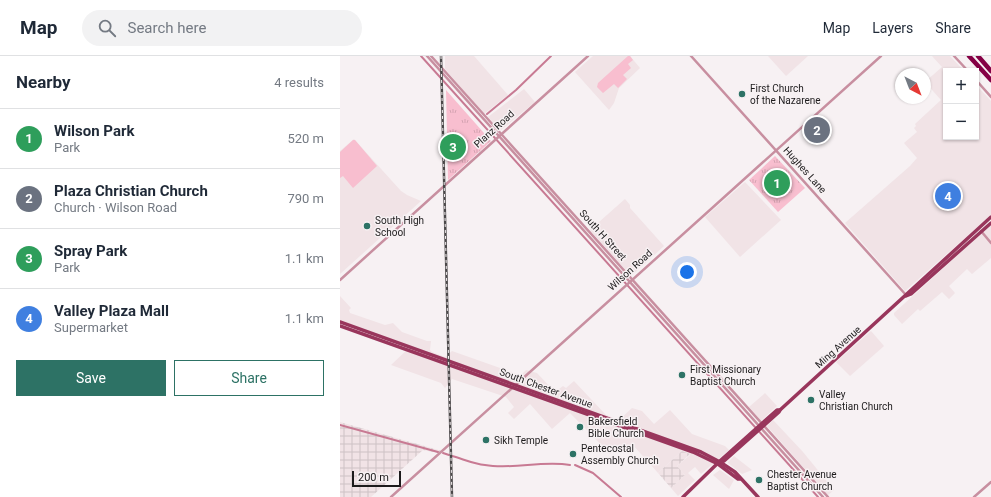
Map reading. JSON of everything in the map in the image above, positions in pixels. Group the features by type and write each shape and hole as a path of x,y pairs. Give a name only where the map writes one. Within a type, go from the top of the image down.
{"highway":[{"path":"969,56 991,80"},
{"path":"979,57 991,69"}],"main road":[{"name":"Ming Avenue","path":"906,296 911,294 954,255 991,217"},
{"name":"Ming Avenue","path":"682,497 777,410 780,410 906,296 909,291 958,247 991,222"},
{"path":"954,255 954,252 958,247"},
{"path":"927,280 926,277 931,272"},
{"name":"South Chester Avenue","path":"340,322 514,386"},
{"name":"South Chester Avenue","path":"340,326 694,449 740,476 740,479 758,497"}],"street":[{"name":"South H Street","path":"427,56 628,283 760,426 823,497"},
{"name":"South H Street","path":"431,56 498,137"},
{"name":"Planz Road","path":"340,280 588,56"},
{"name":"Hughes Lane","path":"691,56 906,296"},
{"name":"Wilson Road","path":"391,497 881,56"},
{"path":"954,56 965,68"},
{"path":"979,83 991,97"},
{"path":"980,230 991,243"},
{"name":"South H Street","path":"760,426 787,452 828,497"},
{"path":"777,446 784,452 787,452"},
{"path":"974,497 991,482"}],"shaded area":[{"path":"445,56 474,56 508,95 484,114 445,69"},
{"path":"593,56 630,56 640,68 619,88 614,103 609,110 575,72"},
{"path":"768,56 808,56 786,76"},
{"path":"932,56 950,56 961,68 943,68 943,140 979,140 979,88 991,101 991,215 905,291 845,223 910,166 917,158 904,143 917,132 914,128 916,126 915,124 941,100 931,89 931,77 942,67"},
{"path":"524,89 535,102 500,131 488,117"},
{"path":"354,139 401,191 421,201 340,274 340,151"},
{"path":"745,182 781,220 740,257 705,217"},
{"path":"625,199 630,205 630,208 664,246 631,276 590,230"},
{"path":"991,225 991,258 972,274 967,269 949,286 955,293 949,299 942,292 920,311 918,309 902,324 894,313"},
{"path":"340,296 351,308 349,310 350,313 385,325 393,323 402,332 431,341 430,350 432,352 445,357 452,351 517,374 519,377 526,370 537,373 555,392 563,386 566,388 574,381 606,415 619,420 632,408 642,411 654,424 670,410 692,434 725,446 729,450 701,474 695,467 688,473 695,480 678,496 671,488 685,475 677,466 690,455 682,451 658,473 632,444 623,452 618,446 610,454 570,413 552,429 530,404 514,419 508,413 514,407 506,397 452,379 445,388 441,383 391,365 411,346 340,320"},
{"path":"871,331 884,346 850,376 836,362"},
{"path":"765,393 777,406 761,421 749,407"},
{"path":"773,420 803,452 834,490 828,495 767,426"},
{"path":"340,422 442,451 439,453 423,450 371,497 340,497"},
{"path":"682,451 690,454 677,466 685,475 671,488 658,473"},
{"path":"734,456 752,470 742,474 728,463"},
{"path":"720,470 734,480 729,489 713,475"}],"green space":[{"path":"628,56 630,56 633,60 628,64 631,68 623,75 627,79 618,88 614,84 603,93 597,87 598,83"},
{"path":"446,90 491,141 448,180"},
{"path":"353,140 355,140 377,166 353,188 343,176 340,178 340,152"},
{"path":"775,156 805,188 778,212 749,180"}],"waterway":[{"path":"421,56 818,497"},
{"path":"487,114 516,90 551,56"},
{"path":"340,425 438,452"},
{"path":"443,453 449,455"},
{"path":"452,456 477,464 496,466 549,464 570,465"},
{"path":"575,465 593,473 621,497"}],"railway":[{"path":"441,56 452,497"}],"place":[{"name":"First Church of the Nazarene","path":"742,94"},
{"name":"Plaza Christian Church","path":"817,130"},
{"name":"Spray Park","path":"453,147"},
{"name":"Wilson Park","path":"777,183"},
{"name":"Valley Plaza Mall","path":"948,196"},
{"name":"South High School","path":"367,226"},
{"name":"First Missionary Baptist Church","path":"682,375"},
{"name":"Valley Christian Church","path":"811,400"},
{"name":"Bakersfield Bible Church","path":"580,427"},
{"name":"Sikh Temple","path":"486,440"},
{"name":"Pentecostal Assembly Church","path":"573,454"},
{"name":"Chester Avenue Baptist Church","path":"759,480"}]}
